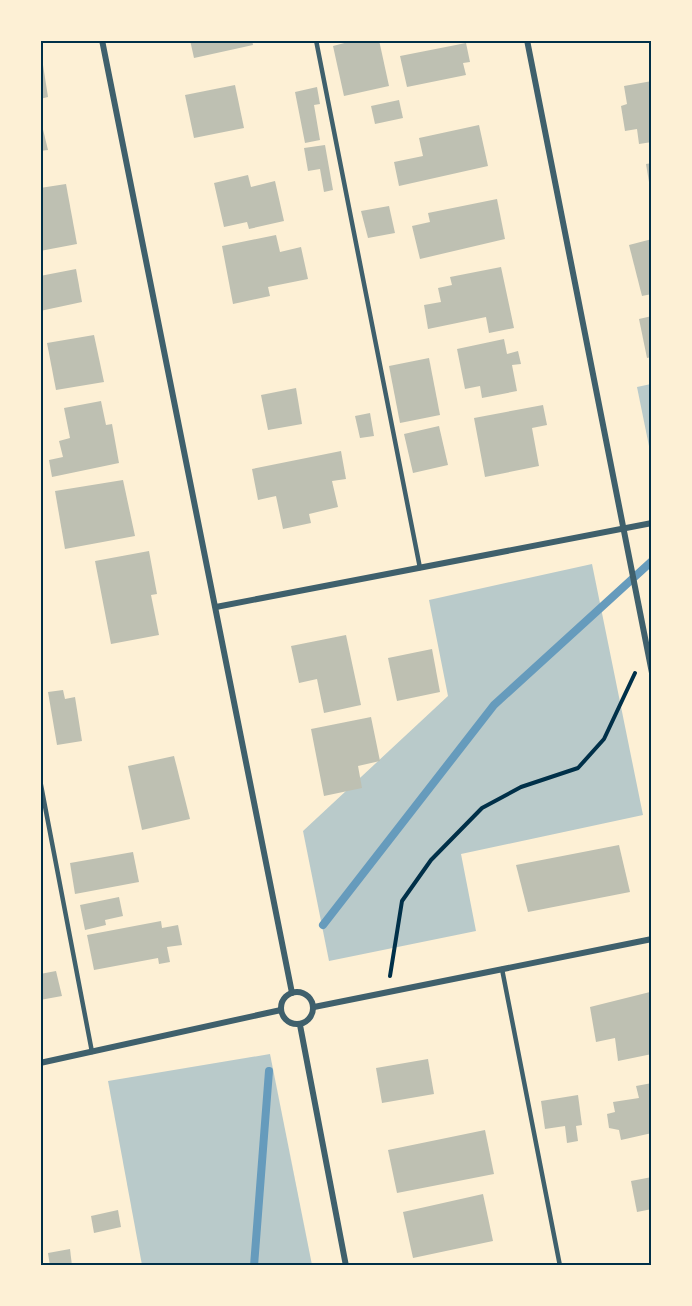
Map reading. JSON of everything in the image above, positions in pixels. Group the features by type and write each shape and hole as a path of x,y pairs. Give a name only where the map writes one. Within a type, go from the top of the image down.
{"street":[{"path":"102,40 292,993"},
{"path":"527,40 651,673"},
{"path":"216,607 651,523"},
{"path":"314,1007 651,939"},
{"path":"292,993 307,995 314,1007 310,1019 300,1025 286,1020 281,1010 283,1000 292,993"},
{"path":"40,1063 281,1010"},
{"path":"300,1025 346,1266"}],"lane":[{"path":"316,40 420,568"},
{"path":"40,780 92,1052"},
{"path":"502,969 560,1266"}],"path":[{"path":"387,993 402,901 431,860 482,808 521,787 578,768 604,738 647,648"}],"shaded area":[{"path":"652,384 651,456 637,387"},
{"path":"592,564 643,815 461,854 476,931 329,961 303,831 448,696 429,600"},
{"path":"270,1054 312,1265 142,1265 108,1081"}],"building":[{"path":"190,40 252,40 253,45 194,58"},
{"path":"356,40 379,40 389,86 344,96 333,46"},
{"path":"466,43 470,62 463,63 466,75 407,87 400,56"},
{"path":"43,65 48,97 40,99 40,66"},
{"path":"652,81 652,142 639,144 637,129 625,131 621,106 627,104 624,86"},
{"path":"235,85 244,128 194,138 185,95"},
{"path":"317,87 320,104 314,105 320,140 305,143 295,92"},
{"path":"399,100 403,118 375,124 371,106"},
{"path":"40,117 48,150 40,151"},
{"path":"479,125 488,166 399,186 394,162 423,156 419,138"},
{"path":"325,145 333,190 324,192 320,169 308,171 304,148"},
{"path":"652,163 652,188 650,188 646,164"},
{"path":"248,175 251,187 275,181 284,221 249,229 247,222 224,227 214,183"},
{"path":"66,184 77,244 40,251 40,188"},
{"path":"497,199 505,239 420,259 412,226 430,222 428,213"},
{"path":"389,206 395,233 368,238 361,211"},
{"path":"276,235 280,252 301,247 308,279 268,287 270,296 233,304 222,246"},
{"path":"652,239 652,294 642,296 629,245"},
{"path":"501,267 514,328 489,333 486,317 428,329 424,305 441,302 438,288 452,285 450,277"},
{"path":"76,269 82,302 40,311 40,276"},
{"path":"652,316 652,357 647,358 639,319"},
{"path":"94,335 104,382 56,390 47,343"},
{"path":"504,339 507,354 518,351 521,364 512,365 517,391 482,398 480,386 465,389 457,349"},
{"path":"429,358 440,415 400,423 389,366"},
{"path":"296,388 302,424 268,430 261,395"},
{"path":"101,401 106,425 112,424 119,463 52,477 49,460 63,457 59,441 70,438 64,408"},
{"path":"543,405 547,425 532,428 539,466 485,477 474,418"},
{"path":"370,413 374,436 360,438 355,416"},
{"path":"439,426 448,465 413,473 404,434"},
{"path":"341,451 346,479 332,481 338,507 309,514 311,523 283,529 276,496 258,500 252,469"},
{"path":"123,480 135,536 65,549 55,491"},
{"path":"149,551 157,594 151,595 159,635 111,644 95,561"},
{"path":"346,635 361,705 324,713 317,679 299,683 291,646"},
{"path":"432,649 440,692 397,701 388,658"},
{"path":"63,690 65,699 75,697 82,741 57,745 48,692"},
{"path":"371,717 380,761 358,766 362,788 324,796 311,729"},
{"path":"174,756 190,819 142,830 128,766"},
{"path":"619,845 630,892 528,912 516,865"},
{"path":"133,852 139,882 75,894 70,863"},
{"path":"119,897 123,916 105,920 106,925 85,930 80,905"},
{"path":"161,921 162,928 178,925 182,945 167,947 170,962 159,964 158,958 94,970 87,935"},
{"path":"56,971 62,996 40,1000 40,974"},
{"path":"650,992 652,1054 618,1061 615,1038 596,1042 590,1007"},
{"path":"428,1059 434,1094 382,1103 376,1068"},
{"path":"652,1083 652,1133 621,1140 619,1130 609,1128 607,1114 615,1112 613,1102 639,1098 636,1086"},
{"path":"578,1095 582,1125 576,1126 578,1141 567,1143 565,1126 545,1129 541,1101"},
{"path":"485,1130 494,1174 397,1193 388,1150"},
{"path":"652,1177 652,1209 637,1212 631,1181"},
{"path":"483,1194 493,1241 413,1258 403,1212"},
{"path":"118,1210 121,1227 94,1233 91,1216"},
{"path":"70,1249 72,1266 50,1266 48,1253"}],"waterway":[{"path":"323,925 494,705 652,561"},
{"path":"254,1266 269,1071"}]}
